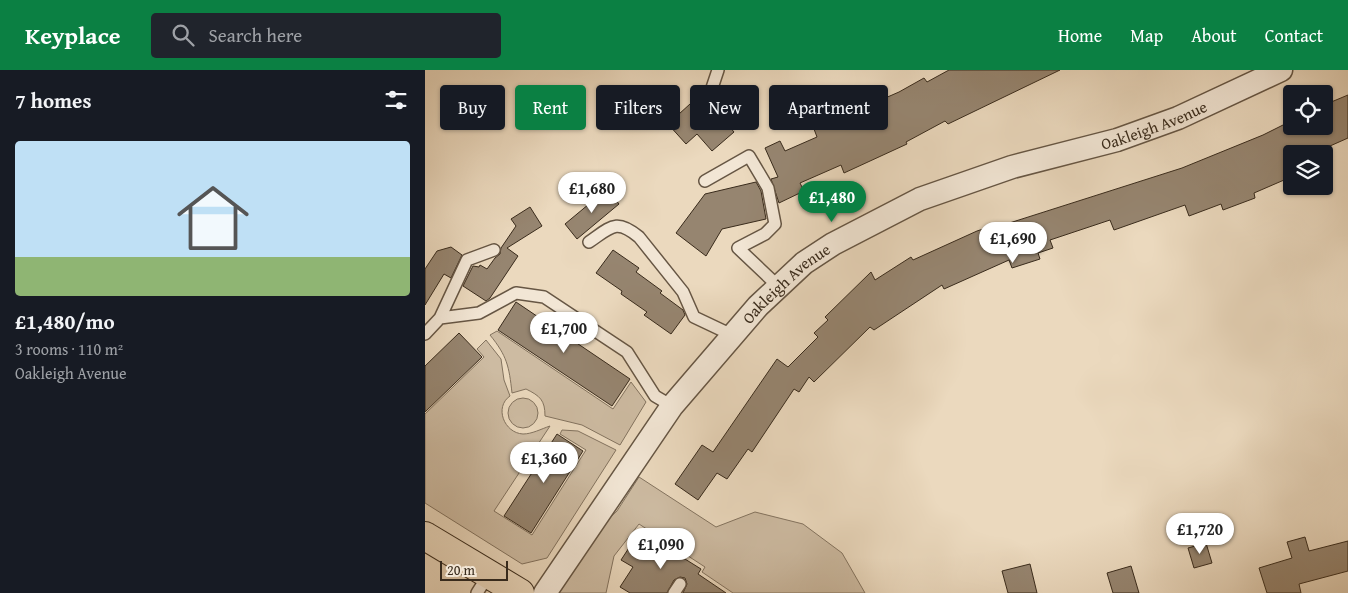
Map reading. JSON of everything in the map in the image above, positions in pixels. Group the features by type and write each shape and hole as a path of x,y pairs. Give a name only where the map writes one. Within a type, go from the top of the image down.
{"main road":[{"path":"425,536 483,584 520,593"}],"street":[{"name":"Oakleigh Avenue","path":"545,593 672,406 732,335 778,286 804,263 833,244 921,198 1012,167 1117,140 1178,118 1281,70"}],"lane":[{"path":"713,85 718,70"},
{"path":"705,181 749,156 768,188 775,224 765,234 738,248 778,286"},
{"path":"589,242 612,226 621,225 630,230 639,237 683,292 694,317 732,335"},
{"path":"425,334 440,318 467,260 493,250"},
{"path":"440,318 479,313 516,293 544,298 627,352 655,396 672,406"}],"shaded area":[{"path":"497,331 613,409 631,382 646,402 620,445 582,425 545,416 541,399 526,389 512,393 506,362 490,335"},
{"path":"486,340 501,359 504,380 510,396 505,401 502,413 506,424 516,433 523,434 550,426 494,511 532,535 586,450 560,434 562,430 578,431 616,450 547,558 522,564 425,503 425,414 484,357 477,349"},
{"path":"523,398 534,402 538,413 534,424 523,428 512,424 508,413 512,402"},
{"path":"639,477 716,527 755,512 803,524 842,553 865,593 733,593 702,572 705,567 639,524 614,556 606,593 559,593 603,524 617,511"}],"building":[{"path":"949,70 1060,70 948,124 945,121 906,142 907,144 844,173 841,165 800,183 804,191 779,203 771,179 778,177 765,148 780,141 785,151 817,137 814,130 888,130 888,97 924,78 927,82"},
{"path":"1348,95 1348,138 1332,145 1283,145 1283,180 1254,193 1255,198 1223,210 1221,204 1189,216 1185,205 1114,230 1110,220 1050,240 1053,248 1038,253 1040,259 1012,268 1009,260 944,289 942,285 874,330 870,327 814,382 809,377 799,392 794,389 752,452 748,449 727,479 717,473 698,500 675,484 702,445 713,452 777,359 788,367 818,337 814,333 828,320 825,317 871,272 875,280 911,257 913,260 977,231 999,224 1000,226 1182,168 1283,125 1283,135 1333,135 1333,101"},
{"path":"690,104 690,130 732,130 734,132 712,151 697,134 686,144 673,130 680,130 680,113"},
{"path":"756,182 761,191 766,219 722,229 706,256 676,233 705,194"},
{"path":"607,189 619,204 577,239 565,224"},
{"path":"530,207 542,226 507,248 518,256 490,298 486,301 463,286 473,266 479,267 480,265 487,269 500,254 501,248 516,226 511,219"},
{"path":"451,247 462,255 451,278 444,274 425,305 425,269 437,251"},
{"path":"613,250 639,268 636,272 662,291 660,293 683,310 685,315 671,334 644,315 647,312 621,294 622,291 596,273"},
{"path":"516,302 630,379 612,406 498,330"},
{"path":"459,333 482,357 425,412 425,366"},
{"path":"557,434 583,451 531,533 504,516"},
{"path":"640,531 701,569 698,574 726,593 683,593 687,584 685,578 680,577 674,580 667,593 630,593 620,587 633,567 621,560"},
{"path":"1305,537 1309,551 1348,541 1348,571 1299,584 1301,593 1267,593 1259,568 1292,558 1287,542"},
{"path":"1206,543 1212,563 1194,568 1188,548"},
{"path":"1030,564 1037,593 1008,593 1002,571"},
{"path":"1131,566 1139,593 1113,593 1107,573"}]}
